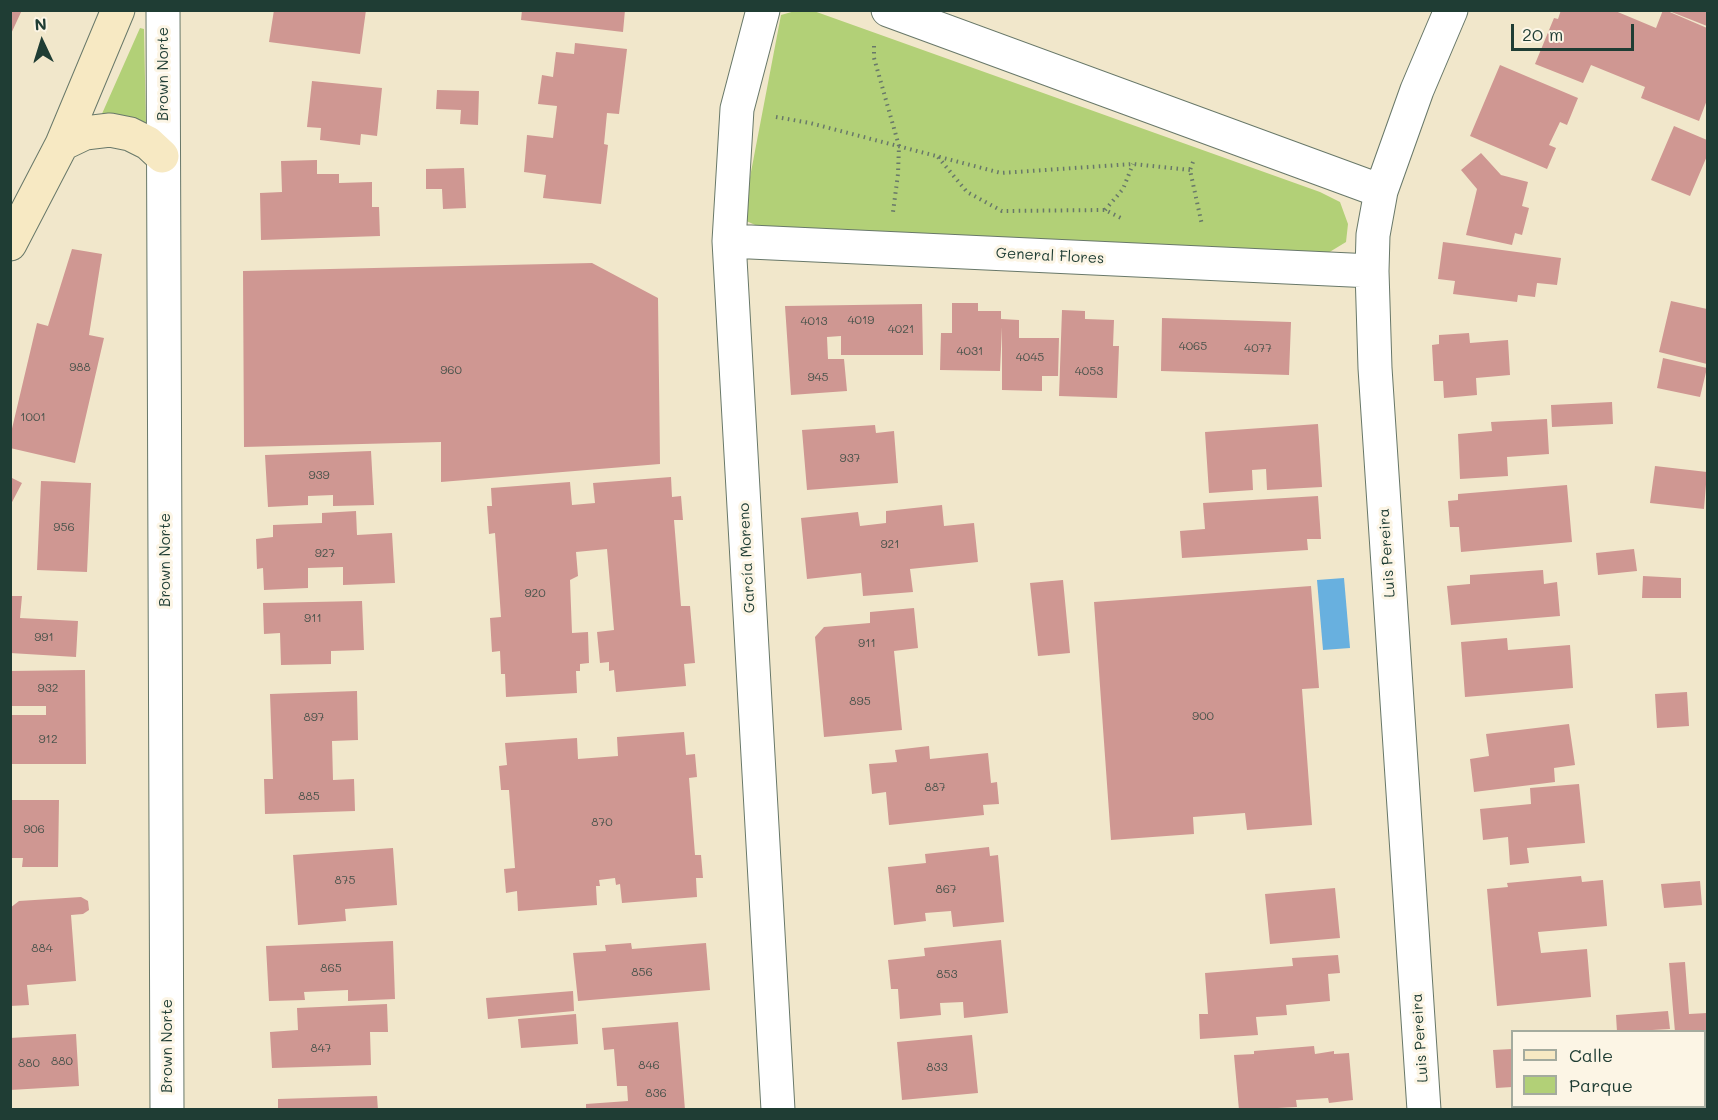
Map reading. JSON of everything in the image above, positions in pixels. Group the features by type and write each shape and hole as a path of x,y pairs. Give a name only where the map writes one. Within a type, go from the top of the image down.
{"main road":[{"path":"10,244 63,144 118,10"},
{"path":"63,144 85,133 110,130 130,134 148,143 162,156"}],"street":[{"name":"Brown Norte","path":"163,10 167,1110"},
{"name":"García Moreno","path":"763,10 737,109 729,241 778,1110"},
{"name":"Luis Pereira","path":"1424,1110 1375,368 1372,271 1373,235 1381,191 1417,90 1451,10"},
{"path":"881,22 1205,127 1381,191"},
{"name":"General Flores","path":"729,241 1372,271"}],"path":[{"path":"881,22 874,58 899,146 898,174 888,248"},
{"path":"737,109 810,123 1001,173 1133,164 1190,170"},
{"path":"1205,127 1190,170 1199,213 1214,263"},
{"path":"938,156 967,192 1002,211 1105,210 1134,224 1150,240 1157,260"},
{"path":"1105,210 1123,189 1133,164"}],"green space":[{"path":"811,10 1320,192 1340,202 1348,224 1346,242 1323,256 764,229 742,219 781,15"},
{"path":"140,28 144,29 146,129 101,116"}],"water":[{"path":"1344,578 1350,648 1323,650 1317,580"}],"building":[{"path":"10,10 22,10 10,36"},
{"path":"274,10 366,10 360,54 269,42"},
{"path":"522,10 625,10 623,32 521,20"},
{"path":"1561,10 1613,10 1656,28 1665,10 1707,28 1707,100 1699,121 1641,98 1645,87 1591,65 1583,83 1535,64 1554,18 1558,19"},
{"path":"1707,10 1707,26 1669,11"},
{"path":"575,43 627,49 619,114 607,113 604,144 608,145 601,204 543,198 546,175 524,172 527,135 553,138 557,106 538,104 542,75 553,77 556,52 574,54"},
{"path":"1500,65 1578,98 1567,125 1560,122 1549,145 1556,148 1547,169 1470,136"},
{"path":"312,81 382,88 377,136 361,134 360,145 320,140 321,128 307,127"},
{"path":"437,90 479,91 478,125 460,124 461,110 436,109"},
{"path":"1674,126 1707,140 1707,156 1690,196 1651,180"},
{"path":"1481,153 1501,175 1528,182 1522,206 1529,208 1522,235 1515,233 1512,245 1466,235 1477,189 1461,170"},
{"path":"317,160 317,174 339,174 339,183 372,182 372,207 379,207 380,236 261,240 260,193 282,192 281,161"},
{"path":"464,168 466,208 443,209 442,189 426,189 426,169"},
{"path":"1443,242 1561,258 1557,285 1537,283 1535,297 1518,295 1517,302 1453,294 1455,281 1438,279"},
{"path":"72,249 102,254 89,335 104,338 75,463 10,448 10,437 37,323 48,326"},
{"path":"592,263 658,298 660,464 441,482 441,442 244,447 243,271"},
{"path":"1671,301 1707,309 1707,364 1659,352"},
{"path":"952,303 978,303 978,311 1001,311 1001,319 1019,320 1019,338 1059,338 1058,376 1042,376 1042,391 1002,390 1002,327 1000,371 940,370 941,333 952,333"},
{"path":"922,304 923,355 841,355 841,336 827,337 828,359 844,359 847,391 791,395 785,306"},
{"path":"1062,310 1085,311 1085,319 1114,320 1113,346 1119,346 1117,398 1059,396"},
{"path":"1162,318 1291,322 1289,375 1161,371"},
{"path":"1469,333 1470,343 1508,340 1510,375 1476,378 1477,395 1444,398 1443,381 1434,381 1432,345 1439,344 1439,335"},
{"path":"1663,358 1707,368 1700,397 1657,388"},
{"path":"1612,402 1613,424 1552,427 1551,405"},
{"path":"1547,419 1549,454 1507,457 1508,476 1460,479 1458,434 1492,431 1491,422"},
{"path":"1318,424 1322,487 1267,490 1266,469 1252,470 1253,490 1209,493 1205,432"},
{"path":"875,425 876,433 894,431 898,483 807,490 802,430"},
{"path":"371,451 374,505 333,506 333,495 308,496 308,505 268,507 265,455"},
{"path":"1655,466 1707,472 1704,509 1650,503"},
{"path":"10,477 22,483 10,506"},
{"path":"671,477 672,497 681,496 683,520 674,520 681,606 690,606 695,663 684,664 686,686 616,692 614,670 609,671 609,662 600,663 597,632 614,630 607,549 576,552 578,576 570,580 572,633 588,632 589,663 580,664 580,671 576,671 577,693 506,697 505,674 501,674 500,651 492,652 490,618 501,617 495,533 489,534 487,506 492,506 491,488 570,482 572,505 595,503 593,483"},
{"path":"41,481 91,483 87,572 37,570"},
{"path":"1567,485 1572,542 1461,552 1459,527 1450,527 1448,501 1458,500 1458,494"},
{"path":"1318,496 1321,539 1307,539 1308,550 1182,558 1180,531 1205,529 1203,503"},
{"path":"942,505 944,526 974,523 978,562 910,569 913,592 863,596 861,573 807,579 801,518 858,512 860,526 886,523 886,511"},
{"path":"356,511 357,535 392,533 395,583 343,585 343,567 308,568 308,588 264,590 263,568 257,569 256,539 273,537 273,525 322,523 322,513"},
{"path":"1634,549 1637,571 1598,575 1596,553"},
{"path":"1543,570 1544,584 1557,582 1560,616 1451,625 1447,586 1470,584 1470,575"},
{"path":"1643,576 1681,578 1681,598 1642,598"},
{"path":"1063,580 1070,653 1038,656 1030,583"},
{"path":"1311,586 1319,688 1302,689 1312,825 1247,830 1245,813 1193,817 1194,834 1111,840 1094,602"},
{"path":"10,596 22,596 20,618 78,621 76,657 10,653"},
{"path":"362,601 364,650 331,651 331,664 281,665 280,633 264,634 263,603"},
{"path":"914,608 918,648 894,651 902,730 824,737 815,637 824,627 870,623 870,612"},
{"path":"1507,638 1508,650 1570,645 1573,688 1465,697 1461,642"},
{"path":"85,670 86,764 10,764 10,715 46,715 46,706 10,706 10,671"},
{"path":"357,691 358,740 332,741 333,780 354,779 355,811 265,814 264,779 273,779 270,694"},
{"path":"1687,692 1689,726 1657,728 1655,694"},
{"path":"1569,724 1575,765 1554,768 1555,782 1474,792 1470,759 1489,756 1486,734"},
{"path":"684,732 686,755 695,754 697,777 689,778 695,855 701,855 703,878 696,878 697,897 622,903 620,884 616,885 615,878 599,880 600,886 596,886 597,905 518,911 517,891 506,893 504,869 515,868 509,790 501,790 499,766 507,765 505,743 577,738 578,759 618,756 617,737"},
{"path":"929,746 930,759 988,753 991,783 997,782 999,804 983,805 984,815 889,825 886,792 872,794 869,764 897,762 895,750"},
{"path":"1579,784 1585,843 1527,848 1529,863 1510,865 1508,837 1483,840 1480,809 1531,804 1530,788"},
{"path":"10,800 59,800 58,867 22,867 23,858 10,858"},
{"path":"989,847 990,856 998,855 1004,922 953,927 951,911 925,913 926,921 894,925 888,867 926,863 925,854"},
{"path":"393,848 397,905 345,909 346,921 298,925 293,855"},
{"path":"1581,876 1582,882 1603,880 1607,926 1538,932 1541,953 1587,949 1591,997 1497,1006 1487,889 1508,887 1507,883"},
{"path":"1700,881 1702,905 1664,908 1661,884"},
{"path":"1335,888 1340,938 1270,944 1265,894"},
{"path":"81,897 88,901 89,910 83,914 71,915 76,981 27,985 29,1005 10,1006 10,908 19,901"},
{"path":"1001,940 1008,1013 964,1018 963,1002 940,1003 941,1015 900,1019 898,989 891,989 888,960 925,956 924,948"},
{"path":"393,941 395,999 348,1001 348,990 304,992 305,1000 269,1001 266,946"},
{"path":"631,943 632,949 706,943 710,990 578,1001 573,953 606,951 605,945"},
{"path":"1338,955 1340,973 1328,974 1330,1001 1286,1005 1287,1015 1256,1017 1258,1035 1200,1039 1199,1014 1208,1014 1205,973 1293,966 1292,958"},
{"path":"1685,962 1689,1014 1707,1013 1707,1030 1675,1030 1669,963"},
{"path":"573,991 574,1011 488,1019 486,998"},
{"path":"387,1004 388,1032 370,1032 371,1065 272,1068 270,1032 298,1030 297,1008"},
{"path":"1668,1011 1670,1029 1617,1030 1616,1015"},
{"path":"576,1014 578,1044 521,1048 518,1019"},
{"path":"678,1022 685,1110 586,1110 586,1104 628,1101 627,1086 617,1086 614,1049 604,1050 602,1028"},
{"path":"76,1034 79,1086 10,1090 10,1038"},
{"path":"972,1035 978,1093 902,1100 897,1042"},
{"path":"1707,1036 1707,1063 1706,1063"},
{"path":"1314,1046 1315,1054 1334,1051 1334,1054 1349,1053 1353,1100 1329,1103 1328,1098 1296,1100 1297,1107 1239,1110 1234,1055"},
{"path":"1511,1049 1511,1087 1496,1088 1493,1050"},
{"path":"1706,1095 1707,1110 1677,1110 1677,1108 1706,1108"},
{"path":"377,1096 378,1110 278,1110 278,1099"},
{"path":"1575,1108 1597,1108 1598,1110 1575,1110"}]}
